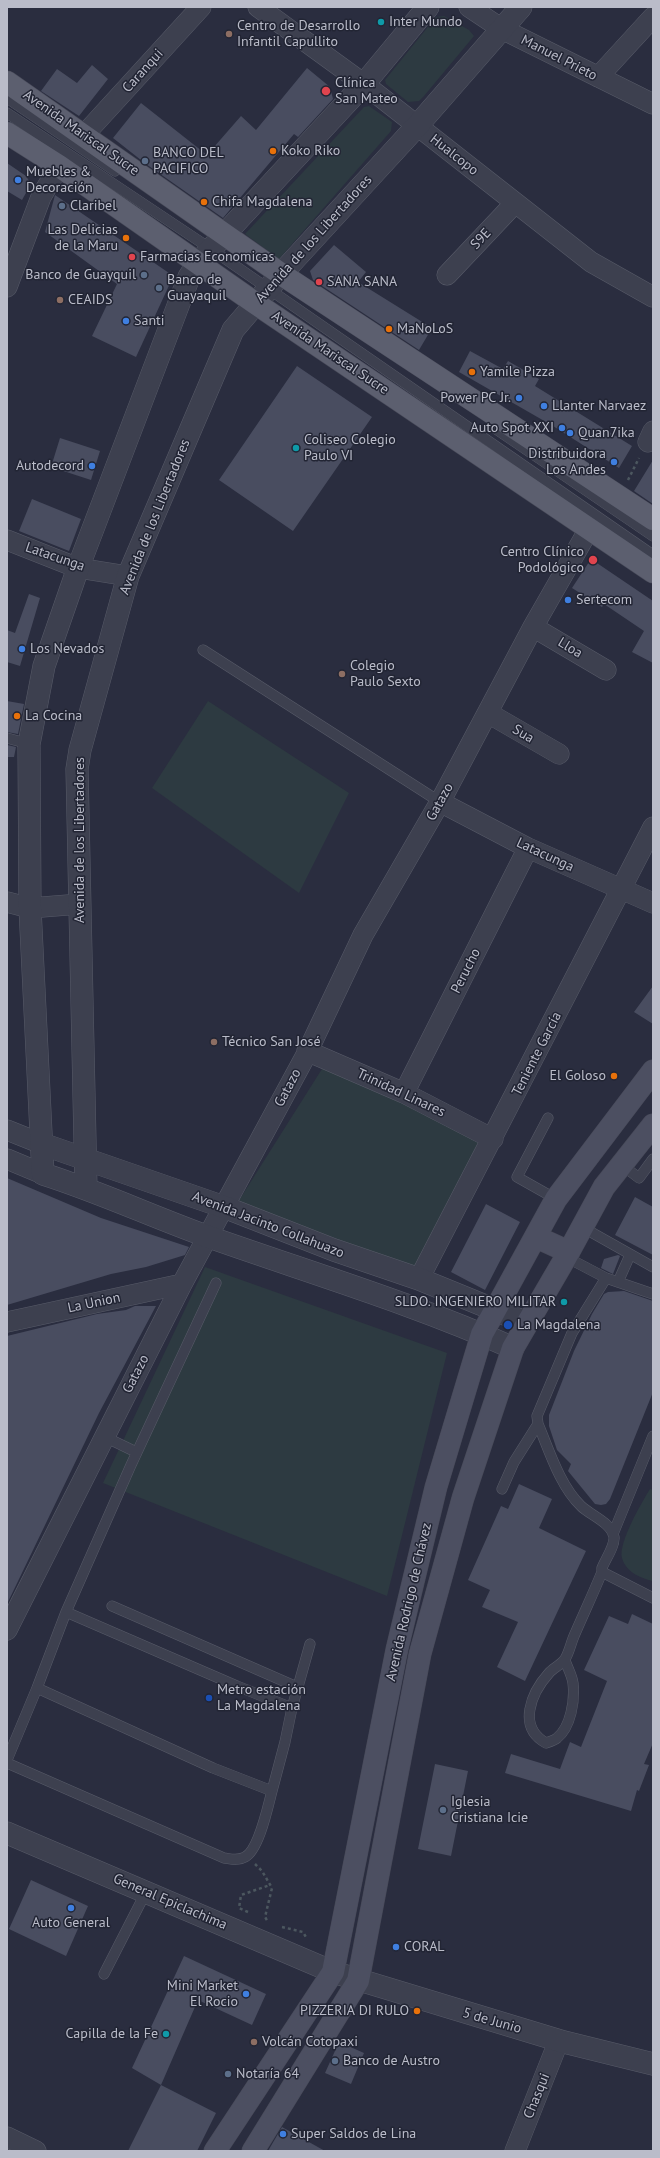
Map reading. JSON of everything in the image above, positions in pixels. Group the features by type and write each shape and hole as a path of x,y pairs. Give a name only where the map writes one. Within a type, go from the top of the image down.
{"main road":[{"name":"Avenida Mariscal Sucre","path":"7,82 84,135 214,247 270,286 589,529 653,572"},
{"name":"Avenida Mariscal Sucre","path":"7,133 59,166 214,247 270,286 619,496 653,519"},
{"name":"Avenida Rodrigo de Chávez","path":"215,2151 333,1972 397,1649 436,1487 482,1334 556,1199 653,1071"},
{"name":"Avenida Rodrigo de Chávez","path":"253,2151 358,1981 420,1654 463,1498 513,1348 568,1254 604,1187 653,1126"},
{"path":"536,1237 568,1254"}],"street":[{"name":"Caranqui","path":"84,135 202,7"},
{"name":"Hualcopo","path":"258,7 364,84 591,262 653,297"},
{"path":"43,1174 30,908 29,744 44,666 78,568 189,277 214,247 364,84 428,7"},
{"name":"Manuel Prieto","path":"469,7 502,29 653,104"},
{"name":"Avenida de los Libertadores","path":"86,1188 77,769 80,750 128,576 233,330 270,286 417,126 521,7"},
{"path":"598,77 653,17"},
{"path":"7,287 41,197 59,166"},
{"name":"S9E","path":"447,275 515,203"},
{"name":"Gatazo","path":"7,1630 182,1284 307,1051 363,935 440,802 534,627 589,529"},
{"name":"Latacunga","path":"7,540 78,568 128,576"},
{"name":"Lloa","path":"534,627 606,670"},
{"name":"Sua","path":"488,713 558,754"},
{"name":"Latacunga","path":"440,802 528,848 653,903"},
{"name":"Teniente García","path":"419,1279 653,827"},
{"name":"Perucho","path":"404,1093 528,848"},
{"path":"7,902 30,908 80,904"},
{"name":"Trinidad Linares","path":"307,1051 404,1093 493,1138"},
{"name":"Avenida Jacinto Collahuazo","path":"7,1130 42,1144 224,1207 334,1250 419,1279 496,1309 527,1323"},
{"name":"Avenida Jacinto Collahuazo","path":"7,1159 43,1174 86,1188 208,1237 405,1304 482,1334 513,1348"},
{"name":"La Union","path":"7,1322 182,1284"},
{"name":"General Epiclachima","path":"7,1832 333,1972"},
{"name":"5 de Junio","path":"333,1972 358,1981 559,2040 653,2064"},
{"name":"Chasqui","path":"515,2151 559,2040"},
{"path":"7,2136 36,2151"}],"lane":[{"path":"7,98 214,247"},
{"path":"7,113 214,247"},
{"path":"270,286 483,419 653,536"},
{"path":"270,286 653,554"},
{"path":"203,650 440,802"},
{"path":"7,738 29,744"},
{"path":"548,1118 517,1177 556,1199"},
{"path":"622,1165 639,1178 653,1159"},
{"path":"582,1227 653,1267"},
{"path":"568,1254 606,1278 653,1294"},
{"path":"618,1282 630,1255"},
{"path":"606,1278 572,1333 560,1358 537,1416 538,1424 559,1475 580,1505 606,1526 613,1534"},
{"path":"216,1283 136,1452 66,1612 7,1762 224,1858 237,1860 247,1857 255,1846 272,1791 297,1687 310,1644"},
{"path":"502,1489 514,1462 538,1424"},
{"path":"565,1660 573,1682 573,1699 570,1717 566,1727 557,1739 546,1743 536,1738 531,1728 529,1717 530,1703 537,1689 549,1672 565,1660 602,1572 602,1568 614,1539 613,1534 653,1436"},
{"path":"105,1437 136,1452"},
{"path":"602,1572 653,1598"},
{"path":"112,1606 297,1687"},
{"path":"66,1612 237,1686 292,1708"},
{"path":"37,1688 213,1768 272,1791"},
{"path":"104,1974 146,1892"}],"path":[{"path":"619,496 650,437"},
{"path":"247,1857 262,1871 272,1888 265,1917"},
{"path":"254,1916 239,1908 241,1895 270,1885"},
{"path":"261,1919 268,1922"}],"shaded area":[{"path":"444,16 469,30 474,36 419,101 408,102 386,84 385,80 436,17"},
{"path":"369,106 392,122 391,131 279,259 245,234 364,107"},
{"path":"208,701 349,793 299,893 152,788"},
{"path":"327,1061 481,1137 417,1269 238,1202"},
{"path":"205,1267 447,1353 387,1596 103,1483"},
{"path":"650,1489 653,1490 653,1581 634,1574 624,1563 622,1558 622,1551 627,1533"}],"building":[{"path":"92,65 108,79 79,116 41,91 57,69 77,83"},
{"path":"307,68 330,87 333,99 298,137 294,134 223,218 146,164 113,138 141,103 207,155 241,116 256,130"},
{"name":"Muebles & Decoración","path":"7,163 26,176 31,184 22,200 7,191"},
{"path":"55,195 169,273 172,279 136,357 92,336 117,284 45,232"},
{"path":"334,245 366,272 358,282 432,328 419,350 313,280 310,271"},
{"path":"470,351 503,369 508,361 539,379 535,386 632,446 619,468 553,426 459,372"},
{"name":"Coliseo Colegio Paulo VI","path":"297,366 372,417 293,531 219,480"},
{"path":"60,438 100,451 91,480 51,467"},
{"path":"653,460 653,504 634,491"},
{"path":"32,499 81,519 69,551 19,531"},
{"path":"591,559 653,601 653,663 632,652 644,631 604,604 602,607 572,588"},
{"path":"29,594 40,598 20,666 7,662 7,630 15,633"},
{"path":"7,701 24,704 18,734 7,732"},
{"path":"7,745 16,747 14,757 7,757"},
{"path":"653,986 653,1024 634,1012"},
{"path":"7,1178 101,1218 189,1247 185,1255 146,1267 111,1274 7,1305"},
{"path":"635,1197 653,1207 653,1255 615,1235"},
{"path":"486,1204 520,1222 485,1290 451,1272"},
{"path":"618,1255 620,1256 613,1274 601,1268 604,1259"},
{"path":"624,1291 653,1301 653,1392 610,1499 606,1504 601,1505 595,1504 568,1471 571,1464 557,1450 549,1426 549,1415 574,1351 592,1314 604,1294 608,1292"},
{"path":"135,1306 156,1306 99,1413 7,1604 7,1336 97,1314 126,1310"},
{"path":"519,1484 552,1499 539,1528 586,1551 525,1681 497,1667 518,1622 482,1607 490,1590 468,1580 501,1506 508,1509"},
{"path":"632,1614 653,1624 653,1743 644,1764 649,1765 639,1791 637,1790 631,1811 505,1773 511,1754 560,1769 570,1742 581,1747 607,1681 584,1670 609,1616 628,1624"},
{"name":"Iglesia Cristiana Icie","path":"435,1764 468,1771 451,1856 418,1849"},
{"path":"31,1880 88,1906 66,1956 9,1929"},
{"name":"Capilla de la Fe","path":"184,1956 266,1994 252,2025 198,2000 161,2085 132,2068"},
{"path":"339,2042 364,2053 351,2084 325,2073"},
{"path":"161,2085 216,2113 197,2151 128,2151"},
{"name":"Super Saldos de Lina","path":"282,2127 325,2151 268,2151"}],"place":[{"name":"Inter Mundo","path":"381,22"},
{"name":"Centro de Desarrollo Infantil Capullito","path":"229,34"},
{"name":"Clínica San Mateo","path":"326,91"},
{"name":"Koko Riko","path":"273,151"},
{"name":"BANCO DEL PACIFICO","path":"145,161"},
{"name":"Muebles & Decoración","path":"18,180"},
{"name":"Chifa Magdalena","path":"204,202"},
{"name":"Claribel","path":"62,206"},
{"name":"Las Delicias de la Maru","path":"126,238"},
{"name":"Farmacias Economicas","path":"132,257"},
{"name":"Banco de Guayquil","path":"144,275"},
{"name":"SANA SANA","path":"319,282"},
{"name":"Banco de Guayaquil","path":"159,288"},
{"name":"CEAIDS","path":"60,300"},
{"name":"Santi","path":"126,321"},
{"name":"MaNoLoS","path":"389,329"},
{"name":"Yamile Pizza","path":"472,372"},
{"name":"Power PC Jr.","path":"519,398"},
{"name":"Llanter Narvaez","path":"544,406"},
{"name":"Auto Spot XXI","path":"562,428"},
{"name":"Quan7ika","path":"570,433"},
{"name":"Coliseo Colegio Paulo VI","path":"296,448"},
{"name":"Distribuidora Los Andes","path":"614,462"},
{"name":"Autodecord","path":"92,466"},
{"name":"Centro Clínico Podológico","path":"593,560"},
{"name":"Sertecom","path":"568,600"},
{"name":"Los Nevados","path":"22,649"},
{"name":"Colegio Paulo Sexto","path":"342,674"},
{"name":"La Cocina","path":"17,716"},
{"name":"Técnico San José","path":"214,1042"},
{"name":"El Goloso","path":"614,1076"},
{"name":"SLDO. INGENIERO MILITAR","path":"564,1302"},
{"name":"La Magdalena","path":"508,1325"},
{"name":"Metro estación La Magdalena","path":"209,1698"},
{"name":"Iglesia Cristiana Icie","path":"443,1810"},
{"name":"Auto General","path":"71,1908"},
{"name":"CORAL","path":"396,1947"},
{"name":"Mini Market El Rocio","path":"246,1994"},
{"name":"PIZZERIA DI RULO","path":"417,2011"},
{"name":"Capilla de la Fe","path":"166,2034"},
{"name":"Volcán Cotopaxi","path":"254,2042"},
{"name":"Banco de Austro","path":"335,2061"},
{"name":"Notaría 64","path":"228,2074"},
{"name":"Super Saldos de Lina","path":"283,2134"}]}
